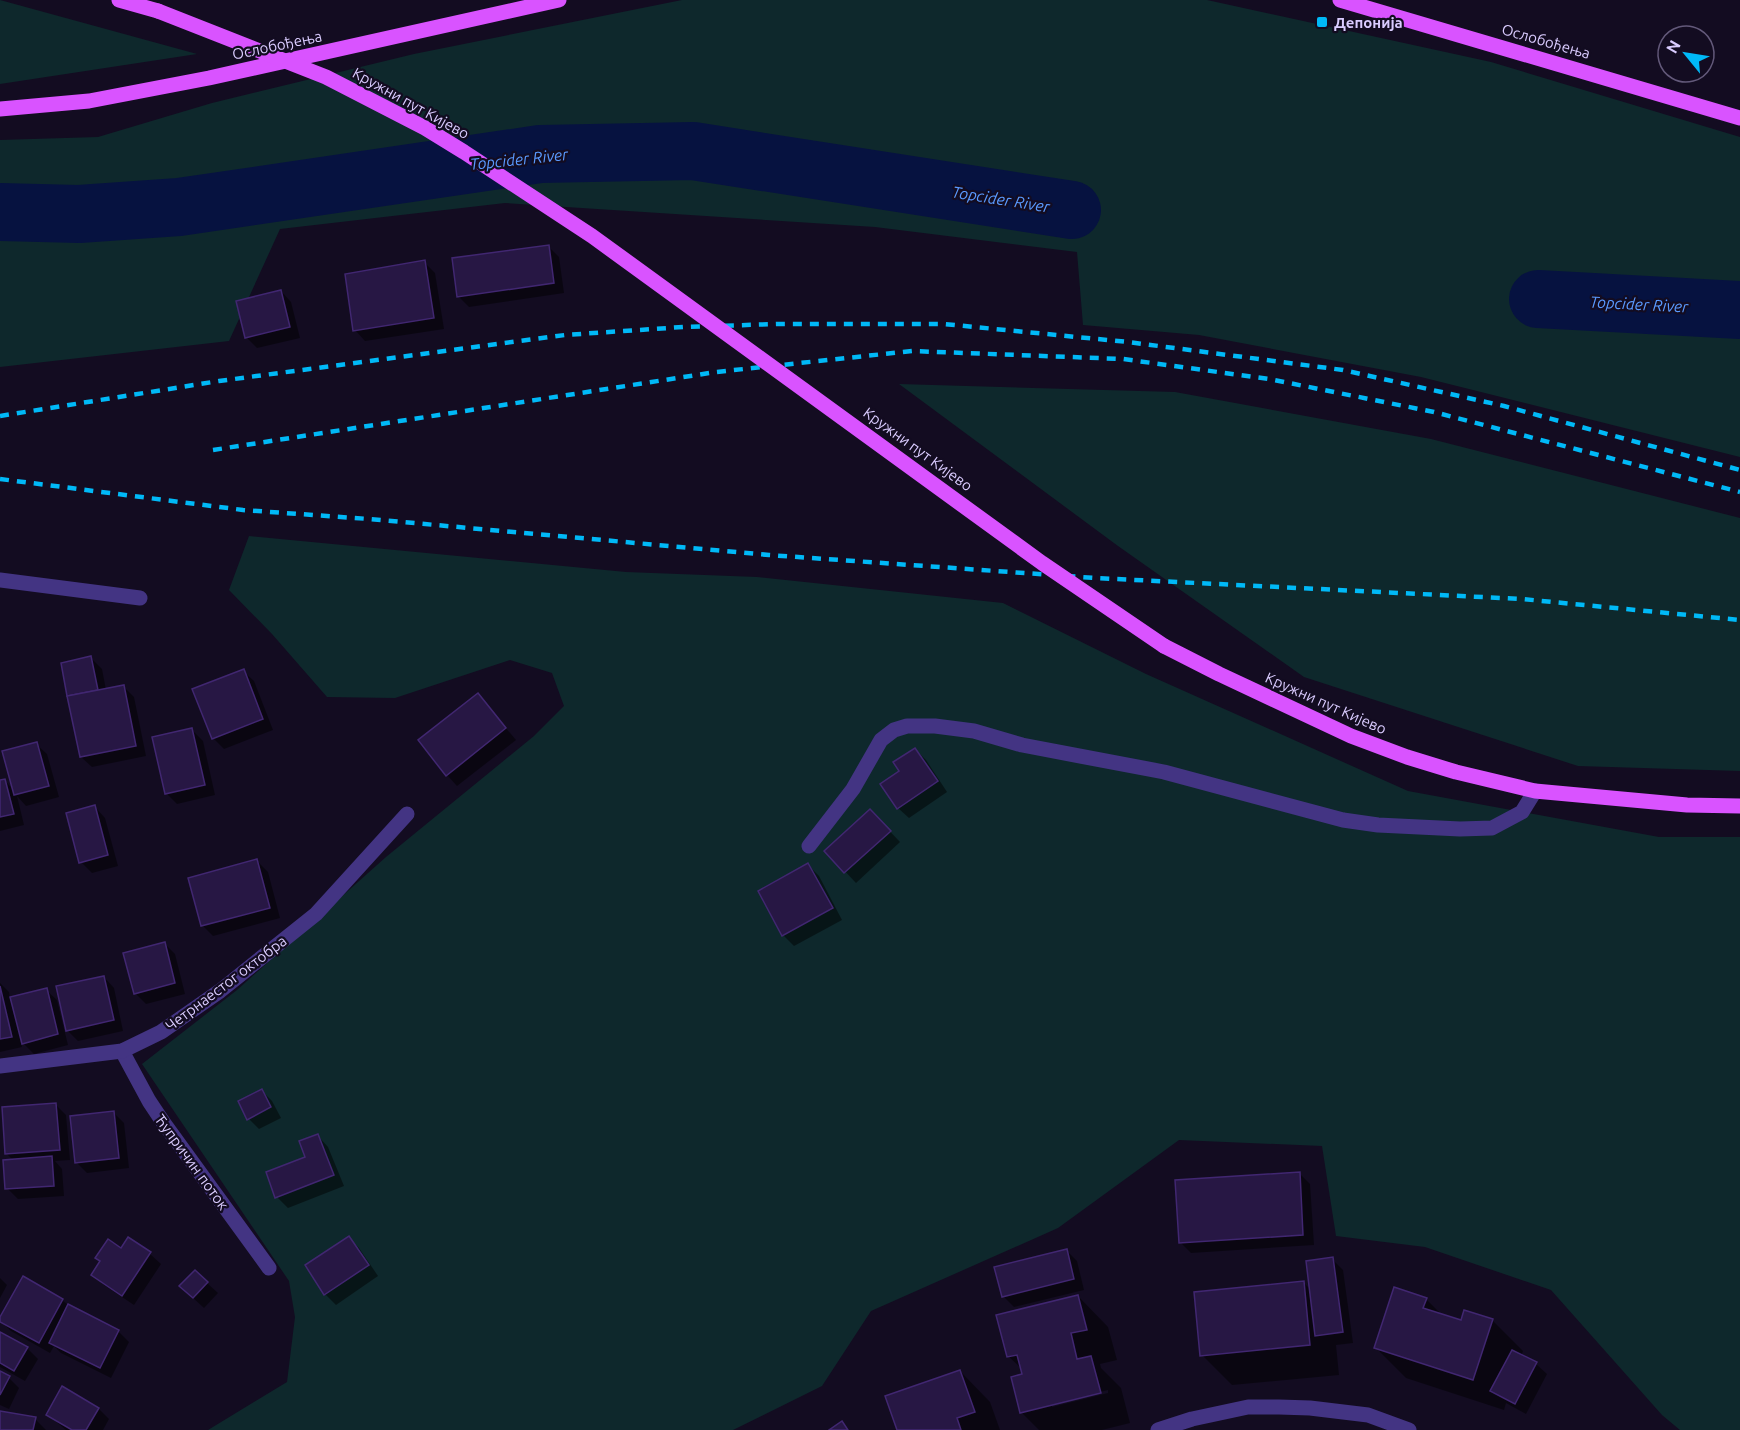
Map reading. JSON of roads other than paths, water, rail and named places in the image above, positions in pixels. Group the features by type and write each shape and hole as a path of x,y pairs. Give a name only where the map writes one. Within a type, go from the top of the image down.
{"main road":[{"name":"Кружни пут Кијево","path":"119,0 158,11 326,77 425,128 592,236 1042,563 1164,646 1219,674 1351,736 1456,772 1535,791 1687,806 1740,806"},
{"name":"Ослобођења","path":"0,109 89,101 209,78 559,0"},
{"name":"Ослобођења","path":"1340,0 1740,118"}],"street":[{"path":"0,580 140,598"},
{"path":"809,846 853,789 880,740 894,730 907,726 935,726 974,731 1044,750 1164,772 1343,820 1378,825 1460,829 1492,828 1522,812 1535,791"},
{"name":"Четрнаестог октобра","path":"0,1066 122,1051 161,1032 220,992 316,914 407,814"},
{"name":"Ћупричин поток","path":"122,1051 163,1122 269,1268"},
{"path":"1158,1430 1192,1419 1248,1407 1279,1407 1368,1415 1409,1430"}],"waterway":[{"name":"Topcider River","path":"0,212 79,214 179,207 540,154 693,151 1072,210"},
{"name":"Topcider River","path":"1538,299 1740,310"}],"railway":[{"path":"0,416 219,381 565,335 683,327 778,324 944,324 1128,342 1343,370 1504,406 1740,470"},
{"path":"213,450 716,372 912,351 1123,359 1269,379 1434,412 1740,492"},
{"path":"0,479 243,510 769,555 1095,578 1522,599 1740,620"}],"place":[{"name":"Депонија","path":"1322,22"}]}
